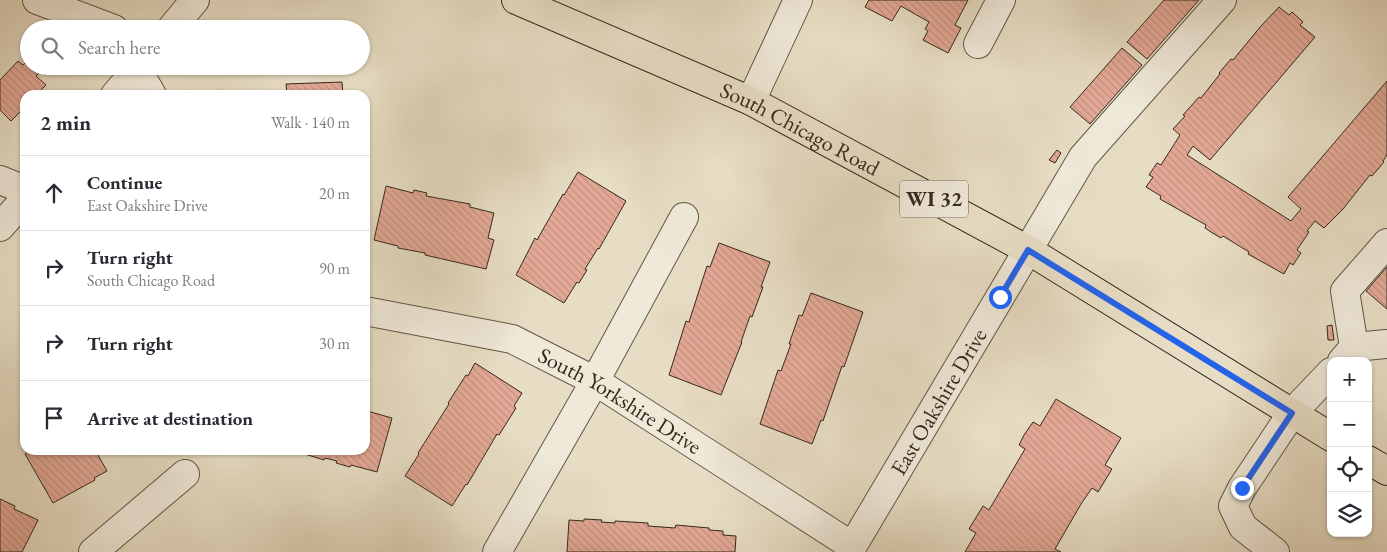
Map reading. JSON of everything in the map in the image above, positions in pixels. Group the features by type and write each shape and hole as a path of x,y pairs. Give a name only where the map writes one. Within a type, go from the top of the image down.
{"main road":[{"name":"South Chicago Road","path":"516,0 751,101 1028,250 1327,435"},
{"path":"1372,462 1387,471"}],"street":[{"path":"37,0 90,20"},
{"path":"178,20 195,0"},
{"path":"751,101 798,0"},
{"path":"978,44 1002,0"},
{"name":"East Oakshire Drive","path":"851,549 1082,156 1222,0"},
{"path":"119,90 132,75"},
{"path":"142,75 149,90"},
{"path":"0,180 20,188"},
{"path":"0,227 20,205"},
{"path":"497,552 594,381 684,216"},
{"path":"1387,243 1345,291 1348,354 1387,344"},
{"name":"South Yorkshire Drive","path":"370,312 512,339 594,381 851,549"},
{"path":"1275,552 1244,527 1233,506 1242,488 1292,413 1327,376"},
{"path":"93,552 185,474"}],"building":[{"path":"869,0 968,0 955,25 961,28 948,53 923,40 928,31 925,29 929,22 901,6 892,21 865,7"},
{"path":"1164,0 1199,0 1147,59 1127,42"},
{"path":"1279,7 1289,15 1292,12 1303,22 1300,25 1315,37 1210,160 1193,146 1187,155 1291,221 1301,209 1288,197 1387,81 1387,155 1384,162 1372,176 1370,175 1343,209 1324,228 1315,221 1307,231 1309,232 1297,250 1301,253 1293,265 1290,263 1284,274 1248,254 1249,252 1223,236 1221,238 1211,232 1205,228 1206,225 1160,199 1161,196 1146,187 1153,177 1149,175 1157,163 1161,165 1180,135 1173,129 1185,116 1183,115 1199,97 1201,98 1231,59 1233,60"},
{"path":"1122,48 1142,65 1090,124 1070,107"},
{"path":"18,61 20,63 20,75 37,75 46,85 41,90 20,90 20,112 11,121 0,110 0,80"},
{"path":"342,82 343,90 287,90 286,84"},
{"path":"1057,150 1061,153 1055,163 1049,160"},
{"path":"578,172 626,201 599,249 585,269 587,270 564,303 516,275 535,238 537,240"},
{"path":"386,186 413,193 414,190 427,193 426,196 470,204 470,207 494,213 488,238 494,240 486,269 425,255 425,253 398,248 398,246 374,240"},
{"path":"719,243 770,262 752,317 750,316 721,395 669,375 686,321 689,322 707,266 710,267"},
{"path":"1387,267 1387,309 1366,291"},
{"path":"811,293 863,312 844,367 842,366 823,421 821,420 812,444 760,424 778,370 781,371 791,344 789,344 799,315 802,316"},
{"path":"1332,325 1334,340 1328,340 1327,326"},
{"path":"475,363 522,393 514,406 516,408 499,435 497,434 467,485 452,506 405,476 448,403"},
{"path":"1056,399 1121,438 1105,465 1112,469 1098,492 1092,488 1081,504 1055,549 1061,552 965,552 976,533 969,529 983,506 989,510 1025,449 1019,445 1024,435 1033,422 1040,426"},
{"path":"370,412 392,418 377,472 351,465 350,467 325,458 324,460 308,455 370,455"},
{"path":"26,455 98,455 107,471 94,478 95,480 53,503"},
{"path":"0,499 15,506 14,509 38,520 22,552 0,552"},
{"path":"584,519 615,523 615,521 648,523 648,526 675,528 676,525 723,531 723,535 736,536 735,552 567,552 569,520 584,521"}],"route":[{"path":"1000,297 1028,250 1292,413 1242,488"}]}
